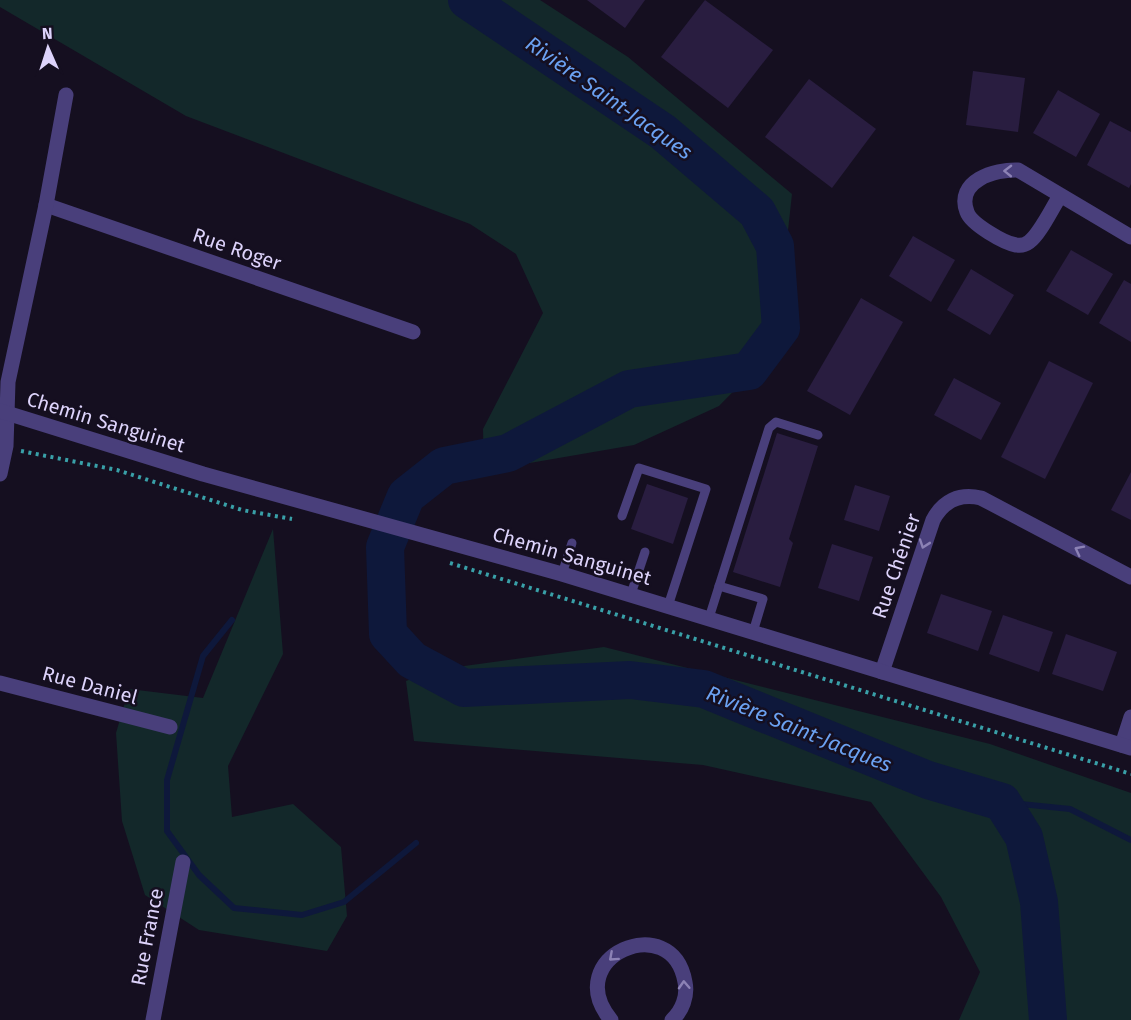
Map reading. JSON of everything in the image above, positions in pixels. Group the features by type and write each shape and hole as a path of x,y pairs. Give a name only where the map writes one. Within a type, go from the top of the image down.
{"street":[{"path":"0,474 6,446 4,412 10,367 46,205 66,95"},
{"path":"1060,196 1034,238 1020,246 980,227 967,214 965,205 972,185 984,175 1005,169 1018,170 1131,237"},
{"name":"Rue Roger","path":"46,205 413,332"},
{"name":"Chemin Sanguinet","path":"4,412 203,474 631,594 1126,746"},
{"name":"Rue Chénier","path":"882,672 933,520 939,509 955,498 968,496 981,498 1131,577"},
{"name":"Rue Daniel","path":"0,683 170,728"},
{"path":"1126,746 1131,717"},
{"name":"Rue France","path":"153,1020 183,862"},
{"path":"611,1020 602,1008 598,994 598,980 603,966 625,947 639,944 653,945 666,951 677,961 684,974 686,988 684,1003 672,1020"}],"lane":[{"path":"709,618 771,425 776,422 818,435"},
{"path":"622,516 639,468 706,489 668,606"},
{"path":"562,574 572,543"},
{"path":"631,594 645,552"},
{"path":"719,586 764,600 753,632"}],"path":[{"path":"21,451 117,470 242,510 294,520"},
{"path":"441,560 1131,774"}],"green space":[{"path":"0,0 540,0 628,57 792,194 775,349 719,406 634,445 484,471 483,429 543,313 516,254 470,224 186,116 0,7"},
{"path":"273,529 283,654 228,766 232,817 293,804 341,847 347,916 327,951 199,930 145,895 122,821 116,733 129,689 203,698"},
{"path":"604,647 990,744 1131,793 1131,1020 959,1020 980,972 941,897 871,802 703,765 414,741 406,681 435,670"}],"building":[{"path":"587,0 645,0 625,28"},
{"path":"705,0 773,50 728,108 661,57"},
{"path":"973,71 1025,78 1018,132 966,125"},
{"path":"809,79 876,129 832,188 765,137"},
{"path":"1058,90 1100,114 1076,157 1033,133"},
{"path":"1110,121 1131,132 1131,184 1129,188 1087,165"},
{"path":"913,236 955,260 931,302 889,276"},
{"path":"1071,250 1113,274 1088,315 1046,291"},
{"path":"971,269 1014,295 990,335 947,310"},
{"path":"1124,280 1131,284 1131,342 1099,323"},
{"path":"861,298 903,322 850,415 807,391"},
{"path":"1049,361 1093,383 1045,479 1001,457"},
{"path":"954,378 1001,403 981,440 934,415"},
{"path":"777,433 818,446 789,539 793,543 780,587 733,572"},
{"path":"1131,472 1131,520 1111,510"},
{"path":"647,484 688,498 673,544 631,529"},
{"path":"855,485 890,496 879,531 844,520"},
{"path":"832,544 873,557 859,601 818,588"},
{"path":"941,594 992,611 978,651 927,633"},
{"path":"1003,615 1053,632 1039,672 989,654"},
{"path":"1066,634 1117,652 1103,691 1052,674"}],"waterway":[{"name":"Rivière Saint-Jacques","path":"467,0 663,132 757,212 775,246 781,328 749,371 629,389 508,453 444,466 406,496 385,547 388,634 412,660 464,688 630,680 704,689 928,780 1002,802 1024,837 1039,902 1048,1020"},
{"path":"232,620 203,656 167,780 167,831 199,875 234,908 302,915 344,902 416,843"},
{"path":"1002,802 1070,809 1131,840"}]}
